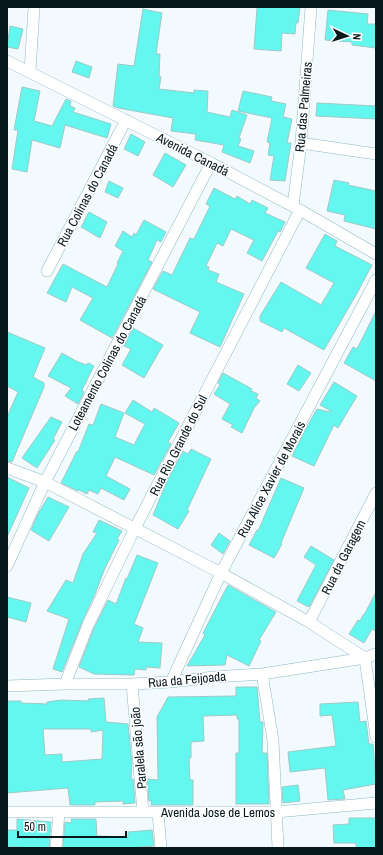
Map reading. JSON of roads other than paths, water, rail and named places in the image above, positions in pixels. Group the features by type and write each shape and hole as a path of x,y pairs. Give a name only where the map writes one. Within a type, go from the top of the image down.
{"street":[{"path":"30,72 34,7"},
{"name":"Rua das Palmeiras","path":"297,208 311,7"},
{"name":"Avenida Canadá","path":"7,61 211,163 297,208 376,254"},
{"name":"Rua Colinas do Canadá","path":"47,271 126,120"},
{"path":"301,143 376,154"},
{"name":"Loteamento Colinas do Canadá","path":"7,566 45,482 211,163"},
{"name":"Rua Rio Grande do Sul","path":"65,684 88,625 135,528 297,208"},
{"name":"Rua Alice Xavier de Morais","path":"171,682 221,573 376,280"},
{"path":"7,468 45,482 221,573 309,622 365,658 376,737"},
{"name":"Rua da Garagem","path":"309,622 376,493"},
{"name":"Rua da Feijoada","path":"7,686 171,682 214,677 262,674 365,658 376,654"},
{"path":"262,674 273,740 278,848"},
{"name":"Paralela são joão","path":"132,684 143,812"},
{"name":"Avenida Jose de Lemos","path":"59,812 276,812 376,803"},
{"path":"7,812 59,812 56,848"},
{"path":"158,812 161,848"}]}
